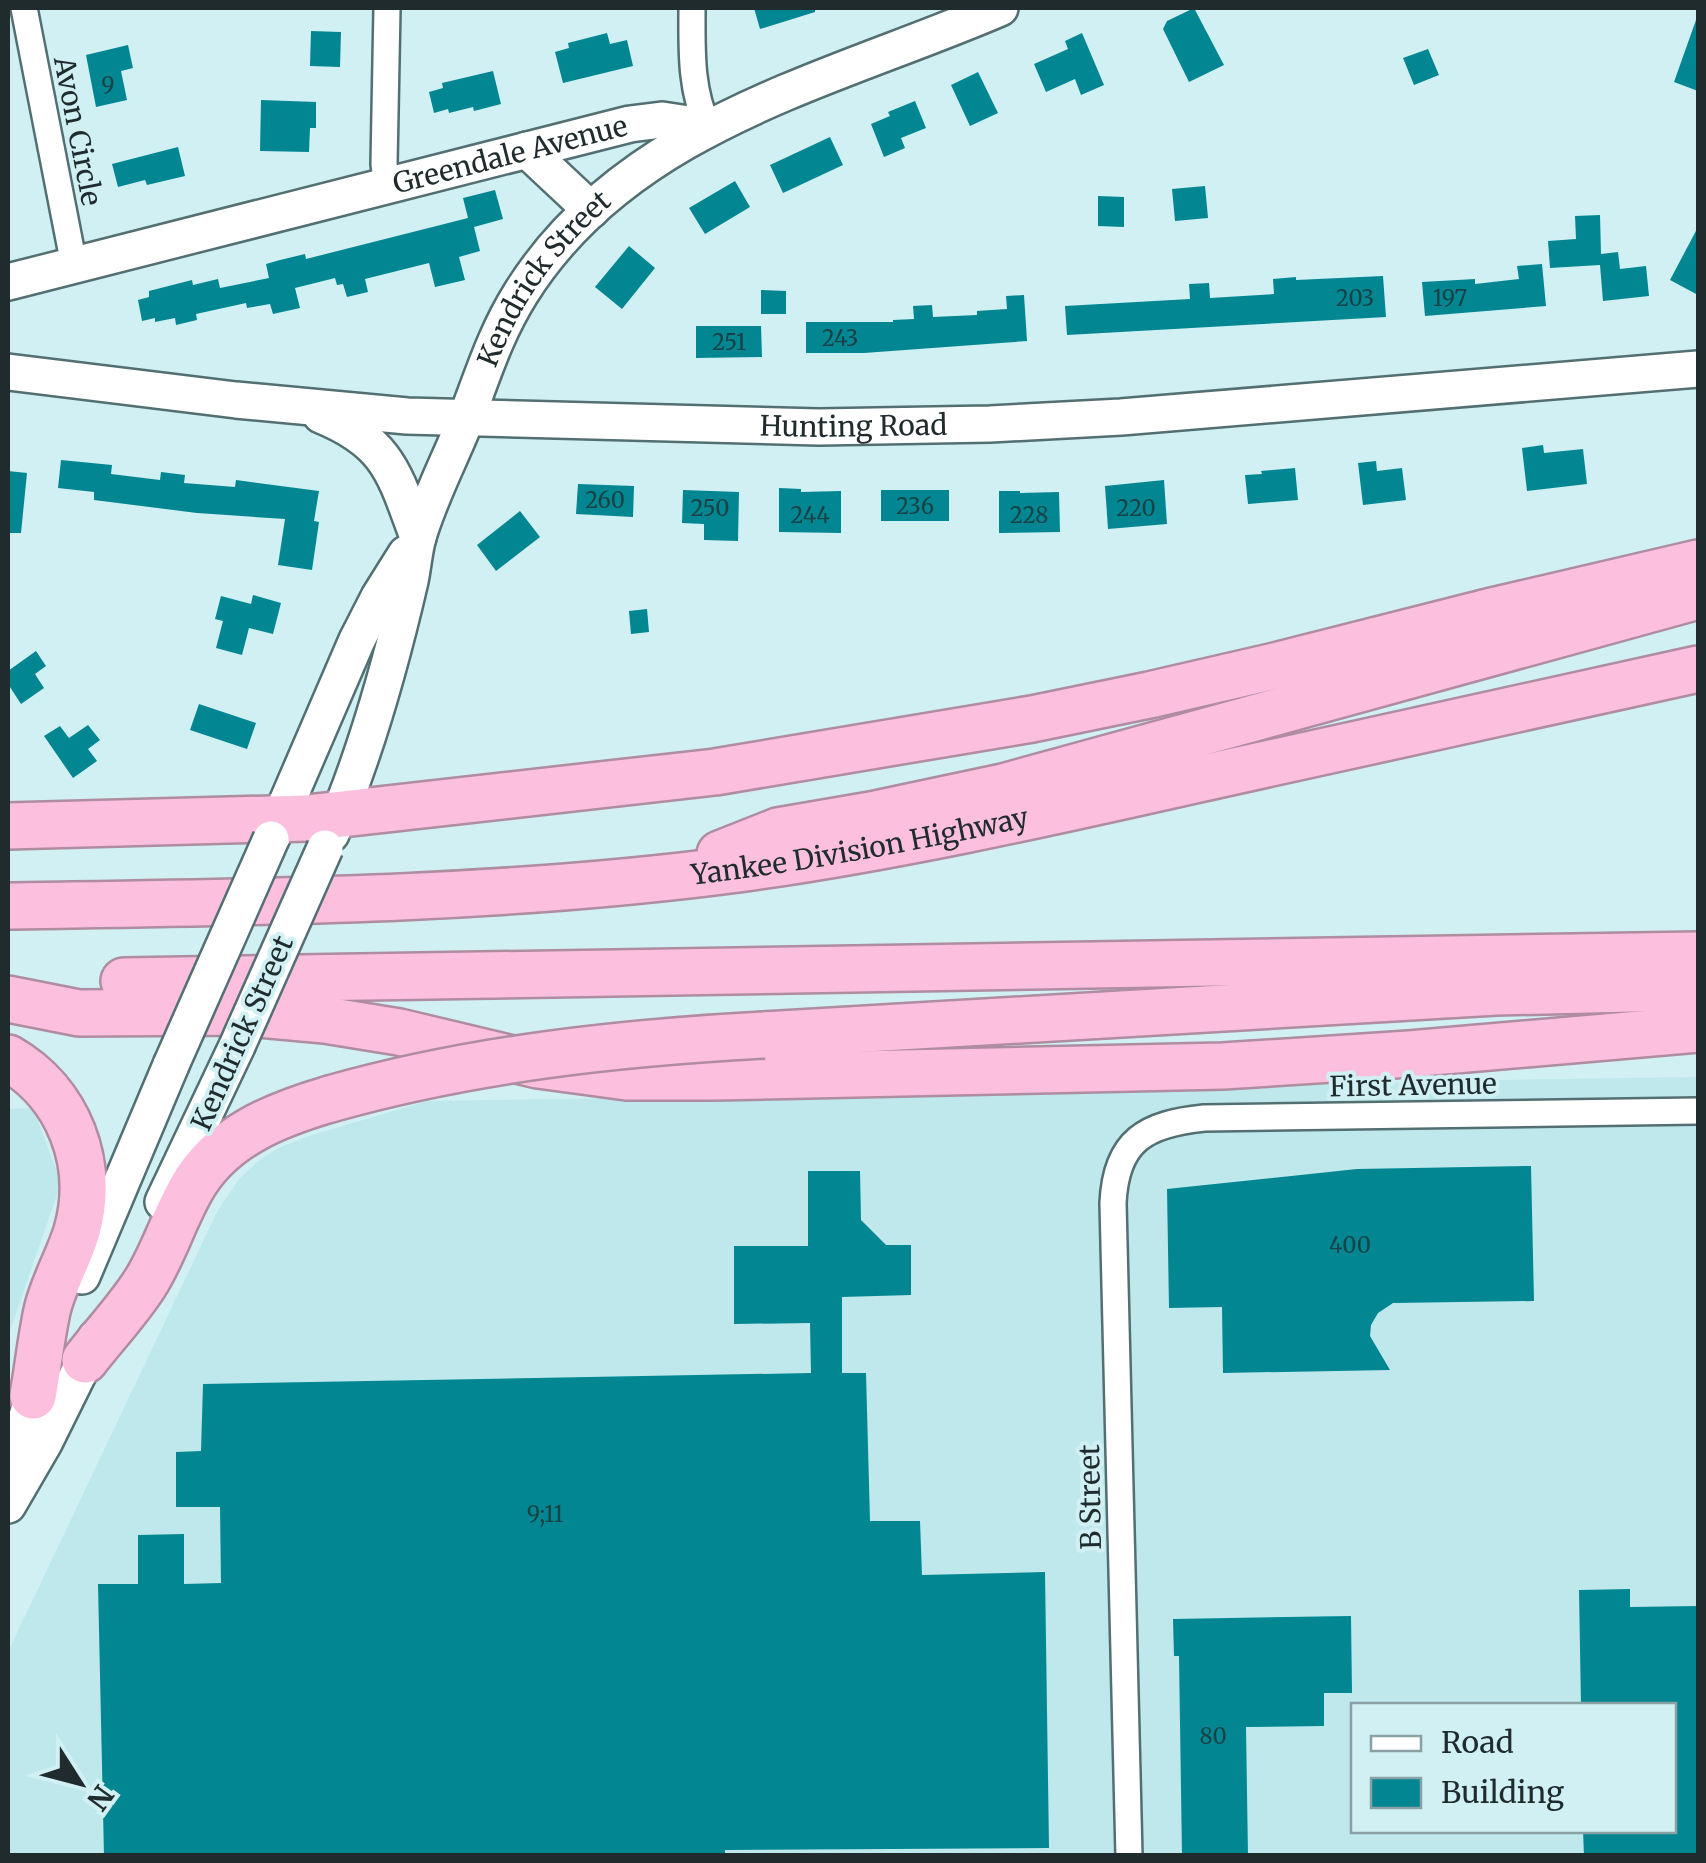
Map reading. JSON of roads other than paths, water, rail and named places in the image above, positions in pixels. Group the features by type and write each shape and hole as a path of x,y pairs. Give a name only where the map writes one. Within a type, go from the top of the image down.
{"highway":[{"path":"8,826 332,832 1032,719 1211,681 1698,564"},
{"path":"658,878 778,830 871,816 1002,788 1698,596"},
{"name":"Yankee Division Highway","path":"8,906 443,896 742,868 926,838 1698,669"},
{"path":"8,983 1698,956"},
{"path":"85,1360 146,1281 192,1188 208,1165 240,1135 262,1122 330,1099 421,1076 631,1044 1496,992 1676,988 1698,983"},
{"path":"8,999 79,1013 224,1012 312,1018 400,1032 538,1065 615,1076 654,1077 1223,1066 1698,1029"},
{"path":"8,1058 34,1076 61,1108 77,1142 84,1172 80,1219 48,1308 34,1396"}],"main road":[{"path":"708,128 773,97 1000,8"},
{"name":"Greendale Avenue","path":"8,282 646,122 679,121 708,128"},
{"name":"Kendrick Street","path":"8,1505 44,1443 238,1046 332,832 371,725 418,537 483,368 519,295 538,267 591,210 638,171 708,128"},
{"path":"527,150 591,210"},
{"name":"Hunting Road","path":"8,372 298,407 407,416 781,427 1005,423 1203,412 1698,369"},
{"path":"298,407 350,429 380,452 393,470 418,537"},
{"name":"Kendrick Street","path":"8,1468 170,1065 367,620 418,537"}],"street":[{"name":"Avon Circle","path":"24,8 74,266"},
{"path":"387,8 387,186"},
{"path":"692,8 693,76 708,128"},
{"name":"First Avenue","path":"1135,1142 1160,1125 1204,1118 1698,1111"},
{"name":"B Street","path":"1129,1856 1114,1189 1121,1163 1135,1142"}]}
